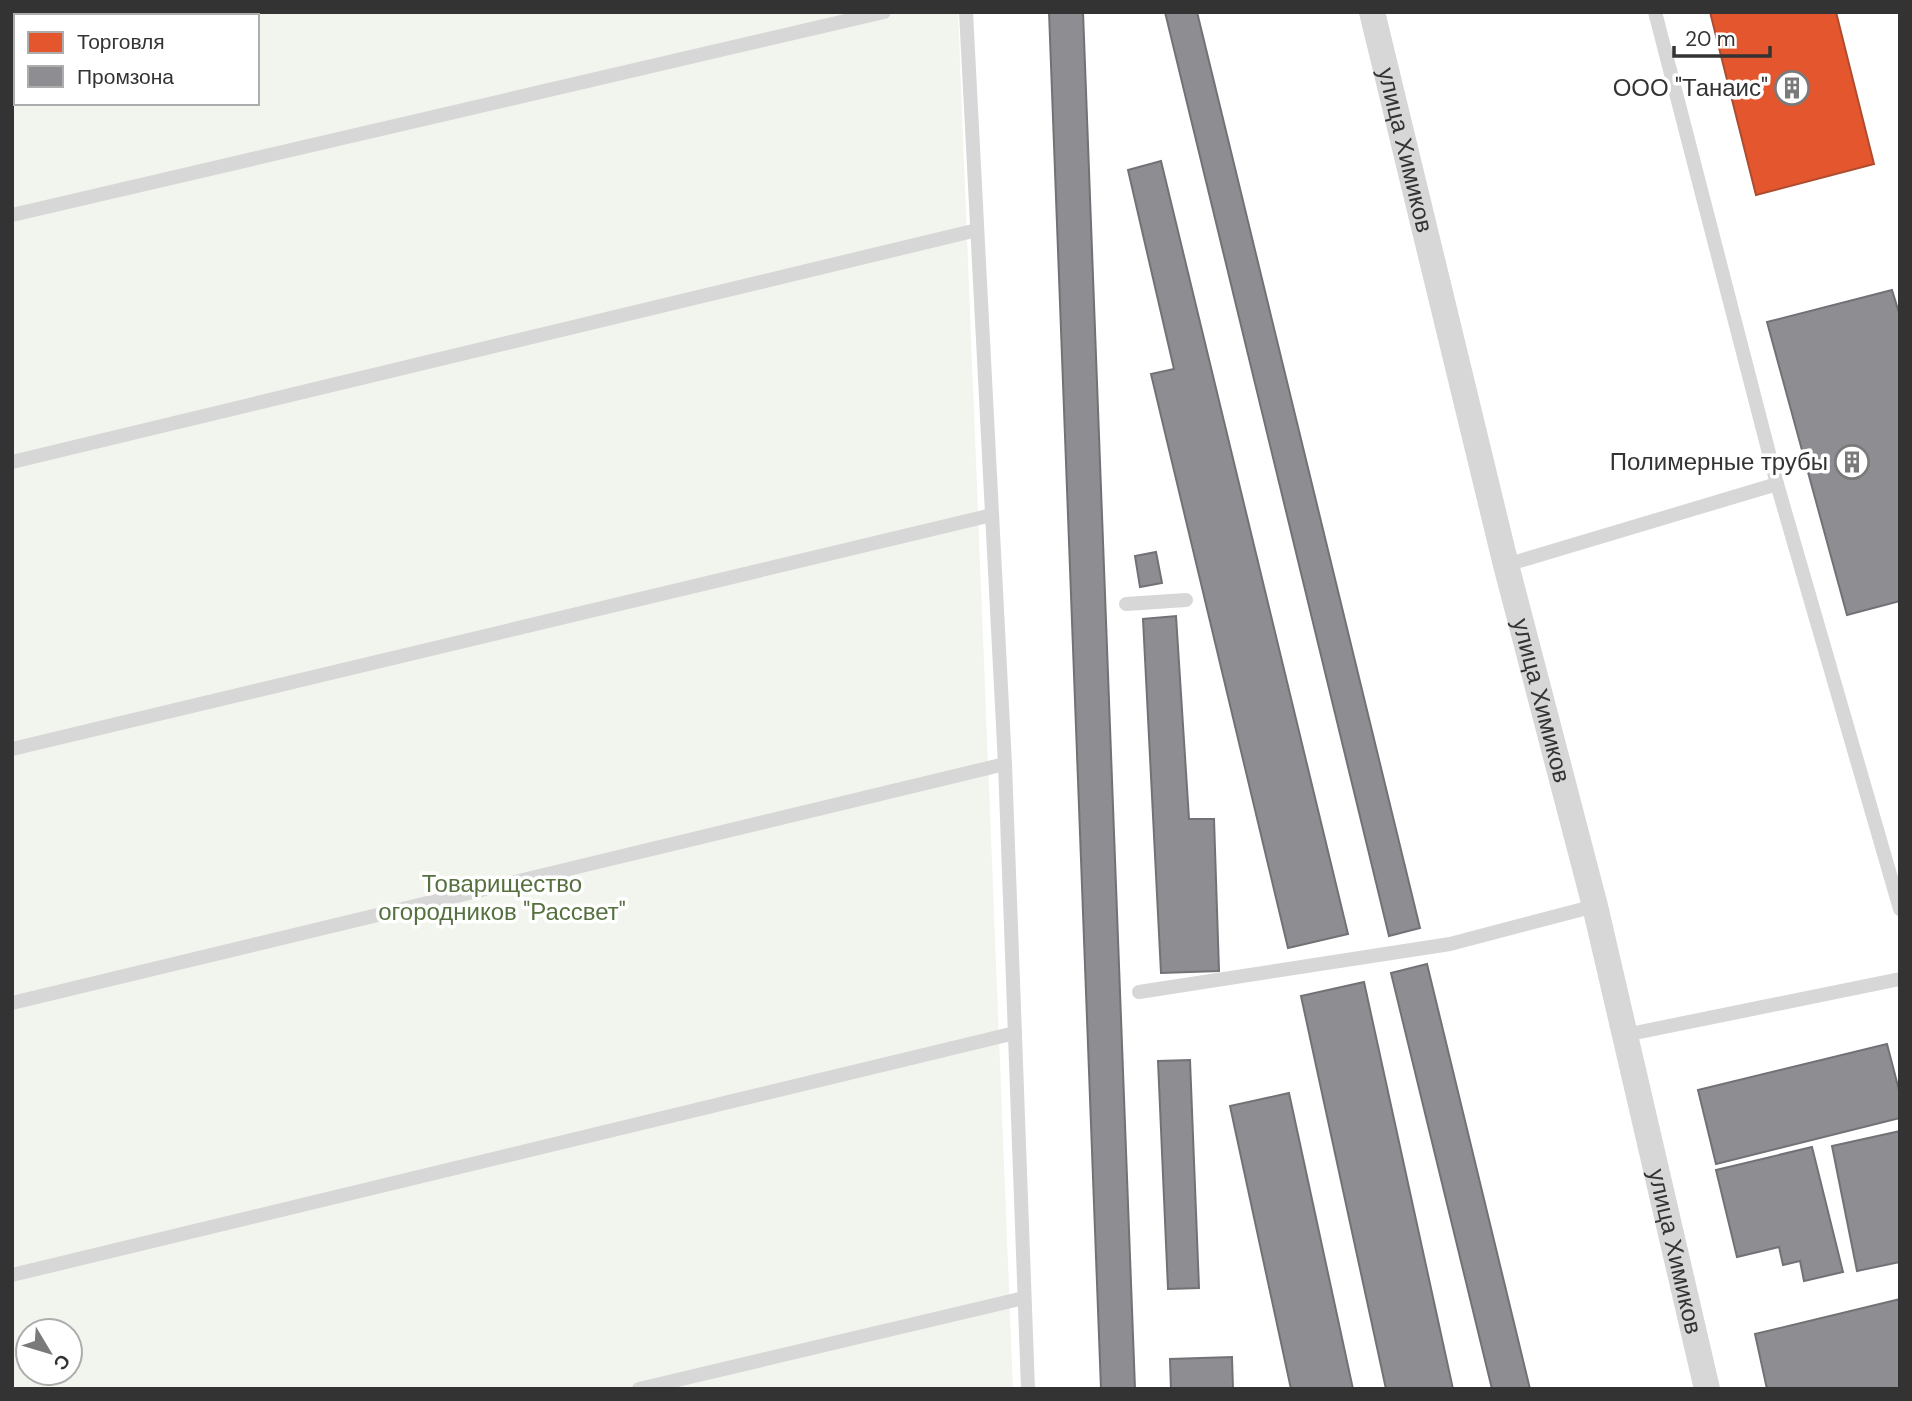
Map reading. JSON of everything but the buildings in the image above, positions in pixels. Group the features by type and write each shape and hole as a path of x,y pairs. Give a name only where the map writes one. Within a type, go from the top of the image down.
{"street":[{"name":"улица Химиков","path":"1372,12 1506,565 1595,906 1707,1389"}],"lane":[{"path":"12,215 884,12"},
{"path":"966,12 1005,764 1028,1389"},
{"path":"1656,12 1777,484 1900,909"},
{"path":"12,462 977,230"},
{"path":"1506,565 1777,484"},
{"path":"12,749 992,515"},
{"path":"1126,604 1186,600"},
{"path":"12,1003 1005,764"},
{"path":"1139,992 1450,944 1595,906"},
{"path":"1625,1035 1900,979"},
{"path":"12,1275 1015,1033"},
{"path":"639,1389 1024,1298"}],"green space":[{"name":"Товарищество огородников \"Рассвет\"","path":"12,12 958,12 1013,1389 12,1389"}],"place":[{"name":"ООО \"Танаис\"","path":"1792,88"},
{"name":"Полимерные трубы","path":"1852,462"}]}
